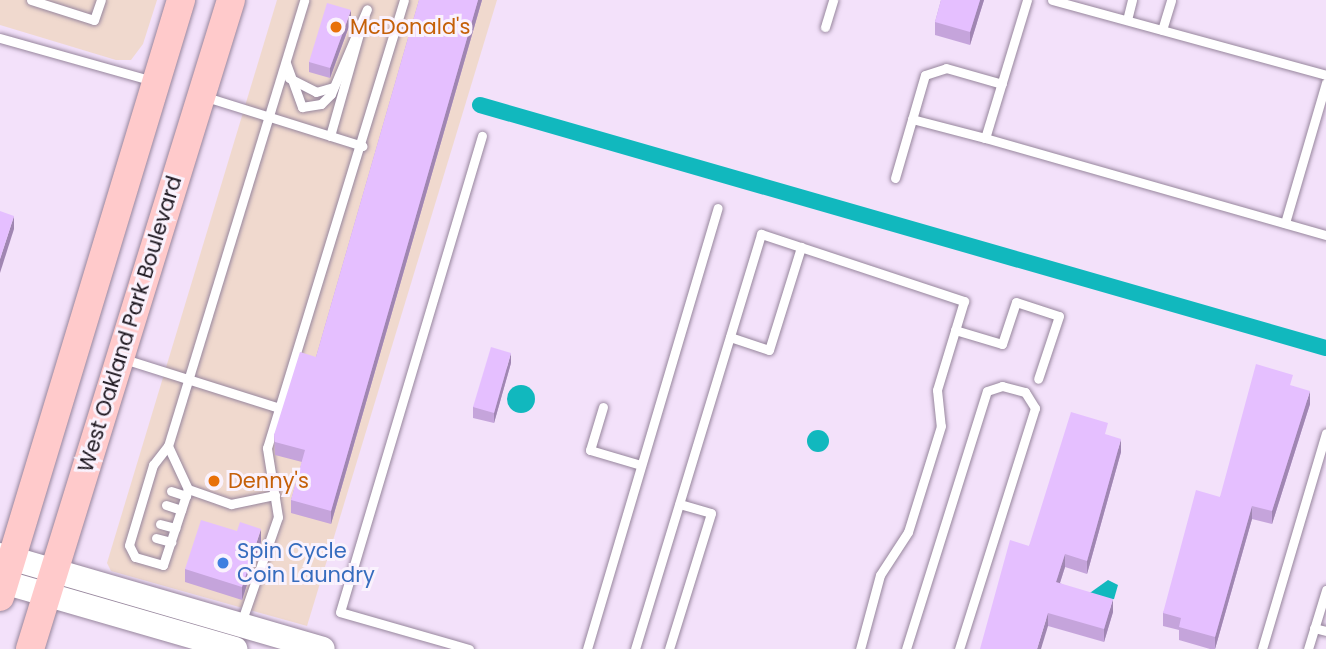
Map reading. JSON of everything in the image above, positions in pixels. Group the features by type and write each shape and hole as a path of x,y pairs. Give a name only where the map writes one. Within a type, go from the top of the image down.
{"main road":[{"path":"3,575 181,0"},
{"name":"West Oakland Park Boulevard","path":"30,649 231,0"}],"street":[{"path":"3,575 240,624 323,649"},
{"path":"51,583 235,649"}],"lane":[{"path":"31,0 94,20 101,0"},
{"path":"168,446 187,493 163,565 135,557 129,545 137,532 151,485 168,446 304,0"},
{"path":"240,624 278,517 267,449 362,146 404,0"},
{"path":"825,27 833,0"},
{"path":"985,138 1027,0"},
{"path":"1052,0 1326,75"},
{"path":"1126,20 1132,0"},
{"path":"1162,30 1171,0"},
{"path":"285,61 289,78 302,107 321,104 333,87 368,4"},
{"path":"330,136 368,4"},
{"path":"0,38 157,82"},
{"path":"895,178 925,75 946,68 1002,83"},
{"path":"289,78 316,92 333,87"},
{"path":"1285,223 1326,83"},
{"path":"201,95 362,146"},
{"path":"912,118 1326,234"},
{"path":"469,649 340,612 482,136"},
{"path":"587,649 718,208"},
{"path":"635,649 761,234 964,301 937,390 941,426 908,531 880,575 860,649"},
{"path":"730,337 769,350 801,247"},
{"path":"955,330 1002,344 1016,302 1059,316 1038,379"},
{"path":"120,358 279,408"},
{"path":"906,649 987,391 1002,386 1025,392 1035,408 959,649"},
{"path":"603,407 590,450 642,465"},
{"path":"1262,649 1326,433"},
{"path":"171,491 231,504 275,495"},
{"path":"669,649 711,513 679,504"},
{"path":"166,505 181,510"},
{"path":"160,524 175,528"},
{"path":"156,538 171,542"},
{"path":"1308,649 1326,590"},
{"path":"1314,628 1326,631"}],"shaded area":[{"path":"0,0 157,0 143,44 131,60 116,60 0,25"},
{"path":"277,0 497,0 307,626 111,571 107,563"}],"water":[{"path":"521,385 531,389 535,399 531,409 521,413 511,409 507,399 511,389"},
{"path":"818,430 826,433 829,441 826,449 818,452 810,449 807,441 810,433"},
{"path":"1108,580 1118,585 1114,599 1097,602 1087,595"}],"building":[{"path":"419,0 478,0 331,511 291,500 305,450 275,442 274,435 300,352 316,357"},
{"path":"941,0 980,0 970,32 935,22"},
{"path":"327,3 351,10 330,68 309,62"},
{"path":"0,211 14,216 0,259"},
{"path":"491,347 511,353 494,413 473,407"},
{"path":"1256,364 1293,375 1290,385 1310,391 1272,511 1252,506 1215,637 1179,627 1181,618 1163,613 1196,490 1220,497"},
{"path":"1071,412 1108,423 1105,434 1121,439 1087,561 1065,554 1056,582 1113,599 1104,629 1048,613 1037,649 980,649 1010,540 1029,546"},
{"name":"Spin Cycle Coin Laundry","path":"201,520 237,531 240,522 261,529 242,587 185,569"}],"waterway":[{"path":"480,105 1326,348"}],"place":[{"name":"McDonald's","path":"336,27"},
{"name":"Denny's","path":"214,481"},
{"name":"Spin Cycle Coin Laundry","path":"223,563"}]}
